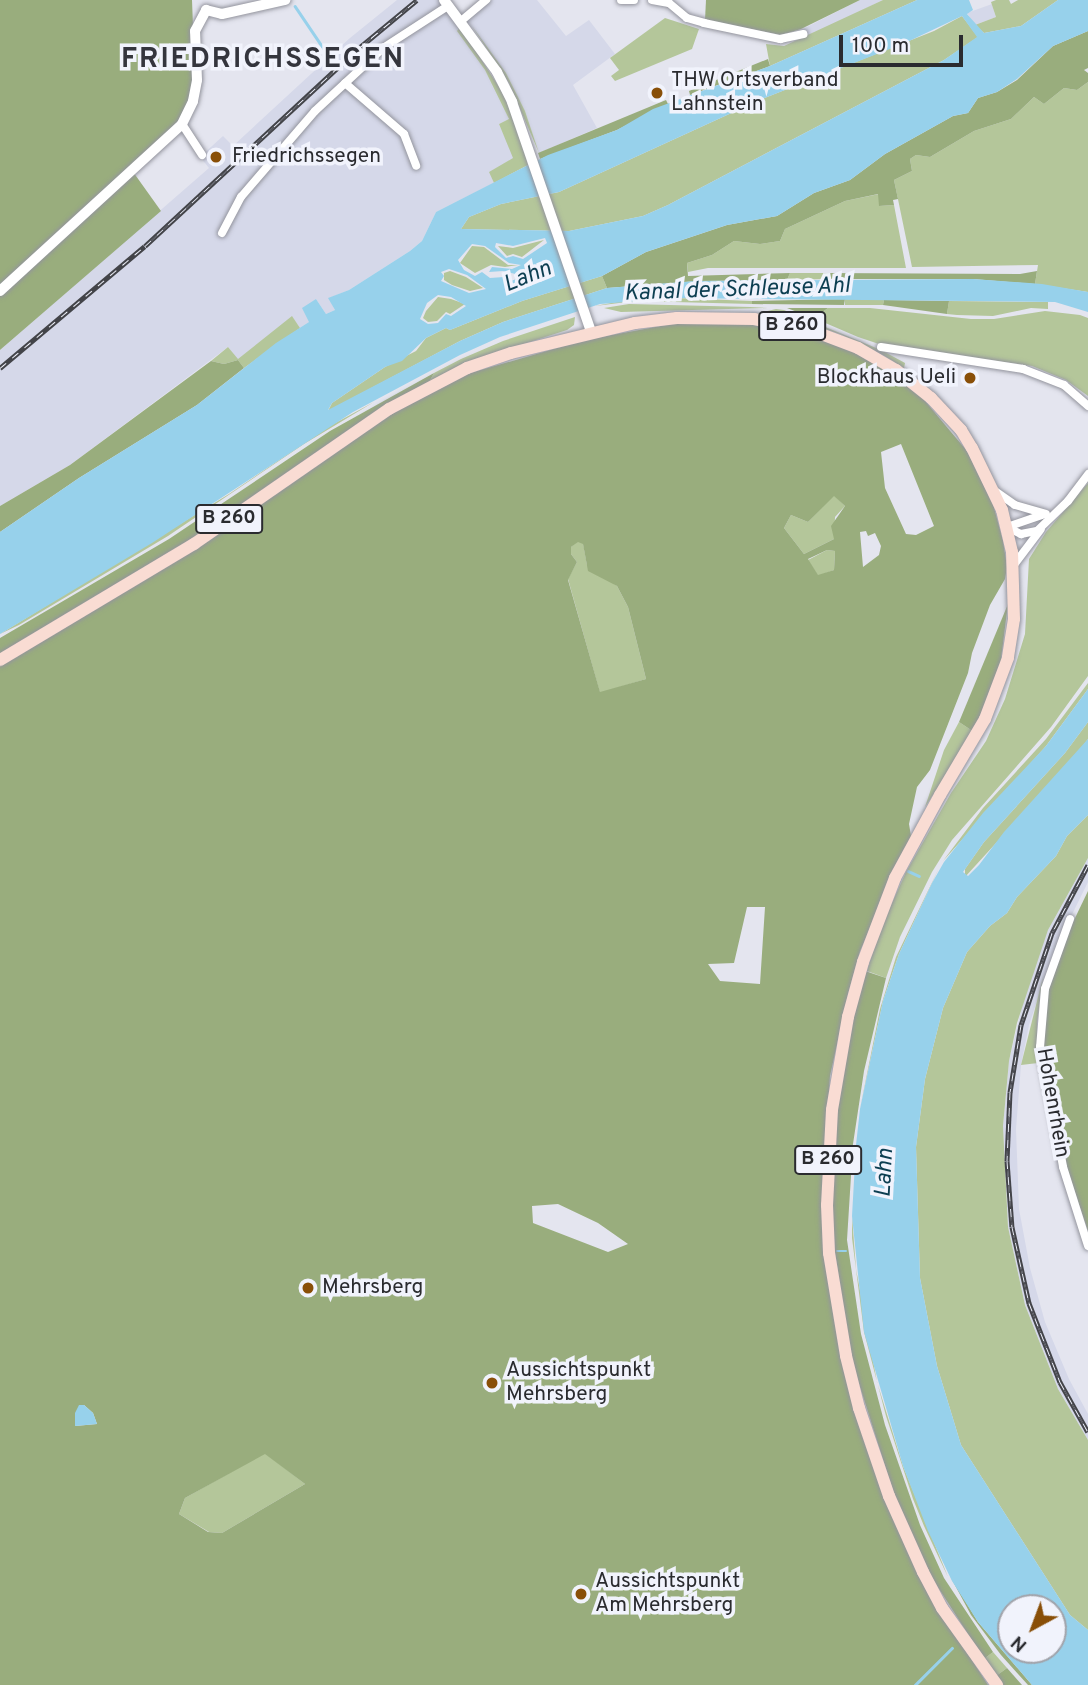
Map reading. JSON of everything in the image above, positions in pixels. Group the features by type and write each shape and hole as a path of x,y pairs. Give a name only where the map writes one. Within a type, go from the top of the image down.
{"main road":[{"name":"B 260","path":"0,660 194,544 357,428 422,391 482,362 589,327 667,319 724,317 780,323 836,338 877,357 931,398 961,430 994,489 1007,527 1013,566 1014,619 1002,678 977,737 940,795 895,877 863,962 837,1071 827,1205 829,1253 842,1334 859,1408 878,1466 923,1572 950,1619 997,1685"}],"street":[{"path":"0,291 182,124 193,101 198,80 195,31 202,5 222,14 285,0"},
{"path":"461,21 486,0"},
{"path":"621,0 634,0"},
{"path":"652,0 669,3 687,18 704,23 780,39 803,34"},
{"path":"222,233 232,209 295,131 392,41 446,3 497,72 524,131 589,327"},
{"path":"345,83 404,134 416,166"},
{"path":"182,124 202,155"},
{"path":"881,347 1023,369 1065,385 1088,406"},
{"path":"1007,527 1014,532 1029,533 1055,513 1088,474"},
{"path":"994,489 1015,505 1045,519"},
{"path":"1007,527 1045,519"},
{"path":"1013,566 1045,519"},
{"name":"Hohenrhein","path":"1070,919 1045,989 1041,1054 1063,1167 1088,1246"}],"shaded area":[{"path":"397,0 438,0 460,27 501,98 509,120 499,124 514,158 490,172 494,183 436,212 422,241 410,251 349,290 329,298 335,310 326,314 316,299 309,322 300,328 292,317 238,360 228,347 70,465 0,506 0,350 209,168 200,157 223,136 233,146 350,38"},
{"path":"491,0 537,0 566,36 589,20 615,54 573,85 597,128 539,153 525,111 506,73 466,20"},
{"path":"860,0 883,0 805,38 801,30"},
{"path":"992,4 996,17 975,25 967,13"},
{"path":"1088,858 1088,882 1052,955 1029,1025 1021,1065 1016,1129 1019,1209 1030,1268 1045,1322 1069,1379 1088,1414 1088,1440 1058,1389 1025,1305 1008,1227 1003,1126 1009,1061 1029,978 1048,930"}],"green space":[{"path":"0,0 192,0 195,78 187,106 178,121 131,169 161,211 0,350"},
{"path":"706,0 860,0 801,29 781,35 705,20"},
{"path":"883,0 917,0 770,66 766,44 784,46"},
{"path":"1009,0 1011,4 1018,0 1058,0 1021,26 984,33 975,25 996,17 991,2"},
{"path":"962,16 978,37 944,60 643,216 569,231 461,229 469,217 501,204 559,192 762,99 934,31"},
{"path":"665,18 699,29 692,49 615,81 611,76 619,70 610,58"},
{"path":"472,26 506,73 525,111 539,153 509,83"},
{"path":"460,27 501,90 520,132 528,165 494,183 489,172 513,158 499,124 509,119 485,70 457,31"},
{"path":"1088,31 1088,68 1084,70 1088,73 1088,82 1077,90 1064,88 1044,104 1034,97 1011,119 974,131 930,157 916,155 910,159 912,171 894,180 898,199 893,200 894,205 879,206 878,194 845,201 785,229 780,241 760,244 734,241 712,255 687,263 688,276 790,273 787,280 697,281 607,288 602,276 646,252 727,225 777,216 814,193 850,180 885,154 953,116 968,113 978,98 997,92 1017,80 1053,46"},
{"path":"768,59 770,66 690,95 689,91"},
{"path":"1088,82 1088,292 1035,284 1038,265 912,267 894,180 912,171 910,159 916,155 930,157 974,131 1011,119 1034,97 1044,104 1064,88 1077,90"},
{"path":"666,100 668,104 617,130 540,159 538,153"},
{"path":"879,194 879,206 894,205 906,268 708,268 688,272 687,263 712,255 734,241 760,244 780,241 785,229 845,201"},
{"path":"544,240 522,257 513,254 507,256 498,246 513,248"},
{"path":"472,246 484,247 508,265 518,265 505,267 491,265 475,273 460,263"},
{"path":"450,271 483,288 470,291 452,285 444,280 444,273"},
{"path":"1037,271 1035,284 973,279 825,279 824,273 1020,274"},
{"path":"790,273 824,273 825,279 787,280"},
{"path":"602,276 607,288 503,322 460,341 328,411 332,403 385,367 416,351 426,338 446,328 450,330 522,301"},
{"path":"438,297 465,304 450,314 446,312 437,321 428,322 423,318"},
{"path":"676,298 752,301 752,304 635,301 595,306 627,300"},
{"path":"845,299 884,300 883,305 845,305"},
{"path":"845,299 844,305 752,304 752,301"},
{"path":"884,300 949,301 947,314 883,305"},
{"path":"949,301 1048,302 1048,309 1031,308 993,316 957,315 947,314"},
{"path":"629,304 768,308 621,312 604,308"},
{"path":"787,308 828,308 821,313 823,322"},
{"path":"828,308 870,308 971,319 994,319 1045,311 1080,315 1088,318 1088,396 1066,380 1032,366 885,346 858,337 823,322 821,313"},
{"path":"776,309 881,350 905,363 904,368 840,334 807,323 755,314"},
{"path":"292,316 300,328 244,368 238,360 224,364 211,361 228,347 238,359"},
{"path":"575,317 574,325 567,330 477,359 428,384 434,373 461,359 503,341"},
{"path":"677,323 751,324 811,336 853,351 887,369 920,395 967,451 993,504 1003,541 1007,567 1005,579 990,605 972,653 968,673 930,770 917,787 909,824 911,836 860,951 830,1076 822,1198 823,1235 884,1498 925,1588 988,1685 0,1685 0,666 390,413 467,374 585,340","holes":["901,444 934,526 916,535 906,534 885,488 881,452","834,496 845,506 831,526 834,539 804,554 784,528 791,515 808,522","866,531 868,536 875,533 881,546 879,555 863,567 860,532","578,542 583,544 588,571 617,586 628,607 646,679 600,692 568,580 577,562 571,554 571,547","827,550 835,551 834,570 818,575 808,559","747,907 765,907 760,984 720,981 708,964 734,963","558,1204 598,1223 628,1244 608,1252 533,1223 532,1206","84,1405 93,1413 97,1424 75,1426","265,1454 305,1484 222,1533 208,1532 179,1514 185,1498"]},
{"path":"238,360 244,368 197,405 79,478 0,532 0,506 70,465 211,361 224,364"},
{"path":"434,373 428,384 179,549 0,655 0,638 169,539 330,431"},
{"path":"374,402 304,444 168,536 0,634 229,494 328,427"},
{"path":"1088,483 1088,676 1051,727 952,840 932,872 900,937 886,978 867,971 880,930 906,872 951,793 986,741 1005,699 1025,634 1029,559 1046,532"},
{"path":"834,495 845,506 835,517 834,539 804,554 784,528 791,515 808,522"},
{"path":"578,541 583,543 587,565 617,586 628,607 646,679 600,693 568,579 577,562 571,554 571,547"},
{"path":"827,550 835,551 834,570 818,576 808,560"},
{"path":"1008,604 1000,667 974,732 959,722"},
{"path":"1088,683 1088,689 1046,746 943,861 983,808 1046,739"},
{"path":"959,722 974,732 925,807 944,750"},
{"path":"1088,722 1088,739 1073,759 965,877 965,869 984,842 1065,753"},
{"path":"1088,815 1088,858 1048,930 1017,1023 1009,1061 1003,1126 1008,1227 1025,1305 1058,1389 1088,1440 1088,1630 1070,1615 1067,1610 1067,1594 1057,1594 961,1445 937,1366 920,1278 916,1147 925,1079 943,1008 967,952 990,926 1007,913 1017,897 1056,856 1067,836"},
{"path":"939,868 899,954 883,1001 860,1109 880,1009 896,957"},
{"path":"1088,891 1088,1231 1066,1166 1043,1044 1047,992 1064,941"},
{"path":"865,971 886,978 864,1071 853,1144 847,1240 861,1334 885,1425 920,1525 944,1578 993,1652 984,1659 927,1570 894,1494 850,1355 835,1251 832,1205 836,1110 853,1017"},
{"path":"1043,977 1037,1023 1038,1063 1021,1065"},
{"path":"852,1216 856,1269 877,1381 864,1332 852,1238"},
{"path":"878,1384 903,1466 948,1577 913,1499"},
{"path":"265,1453 305,1484 222,1533 209,1532 179,1514 185,1498"},
{"path":"950,1576 978,1622 997,1644 997,1650 971,1615"},
{"path":"993,1652 997,1657 997,1664 1004,1664 1007,1668 996,1676 984,1659"},
{"path":"1009,1664 1014,1664 1032,1685 1028,1685"},
{"path":"1007,1668 1022,1685 1003,1685 996,1676"}],"water":[{"path":"917,0 969,0 973,10 967,14 984,33 1021,26 1058,0 1088,0 1088,31 1053,46 1017,79 997,92 978,98 968,113 953,116 885,154 850,180 814,193 777,216 727,225 646,252 602,276 522,301 450,330 446,328 426,338 402,361 385,367 332,403 328,410 460,341 503,322 607,288 697,281 973,279 1042,284 1088,292 1088,312 1055,302 676,298 600,304 500,337 460,355 353,412 152,543 0,634 0,532 79,478 197,405 276,343 309,322 302,308 316,299 326,314 335,310 328,298 349,290 410,251 422,241 436,212 548,155 617,130 653,109 770,66","holes":["962,16 977,37 944,60 643,216 569,231 461,229 469,217 501,204 559,192 762,99 905,43","545,238 547,243 523,259 513,256 506,258 495,247 496,243 513,246","472,244 485,246 509,263 521,265 512,269 492,267 489,272 503,271 524,276 511,281 504,277 490,278 482,272 475,276 464,270 458,260","449,269 467,275 486,289 469,293 441,281 444,276 441,272","438,295 451,297 466,306 451,316 446,314 438,323 428,324 420,319 427,303"]},
{"name":"Lahn","path":"1088,689 1088,722 1065,753 984,842 963,872 968,876 979,865 1004,832 1088,739 1088,815 1067,836 1056,856 1017,897 1007,913 990,926 967,952 943,1008 925,1079 916,1147 920,1278 937,1366 961,1445 1057,1594 997,1594 997,1644 978,1622 952,1581 928,1531 903,1466 864,1332 852,1216 860,1109 883,1001 899,954 932,883 944,862 983,813 1046,746"},
{"path":"79,1405 84,1405 93,1413 97,1424 75,1426 75,1413"},
{"path":"1067,1610 1088,1630 1088,1685 1032,1685 1014,1664 1067,1664"}],"waterway":[{"path":"295,6 326,52"},
{"path":"908,871 919,876"},
{"path":"837,1251 846,1251"},
{"path":"915,1685 952,1648"}],"railway":[{"path":"0,368 145,246 359,48 417,0"},
{"path":"1088,865 1052,933 1021,1025 1010,1092 1007,1161 1012,1227 1029,1303 1060,1382 1088,1432"}],"place":[{"name":"THW Ortsverband Lahnstein","path":"657,93"},
{"name":"Friedrichssegen","path":"216,157"},
{"name":"Blockhaus Ueli","path":"970,378"},
{"name":"Mehrsberg","path":"308,1288"},
{"name":"Aussichtspunkt Mehrsberg","path":"492,1383"},
{"name":"Aussichtspunkt Am Mehrsberg","path":"581,1594"}],"district":[{"name":"FRIEDRICHSSEGEN","path":"263,60"}],"water label":[{"name":"Kanal der Schleuse Ahl","path":"737,291"}]}
